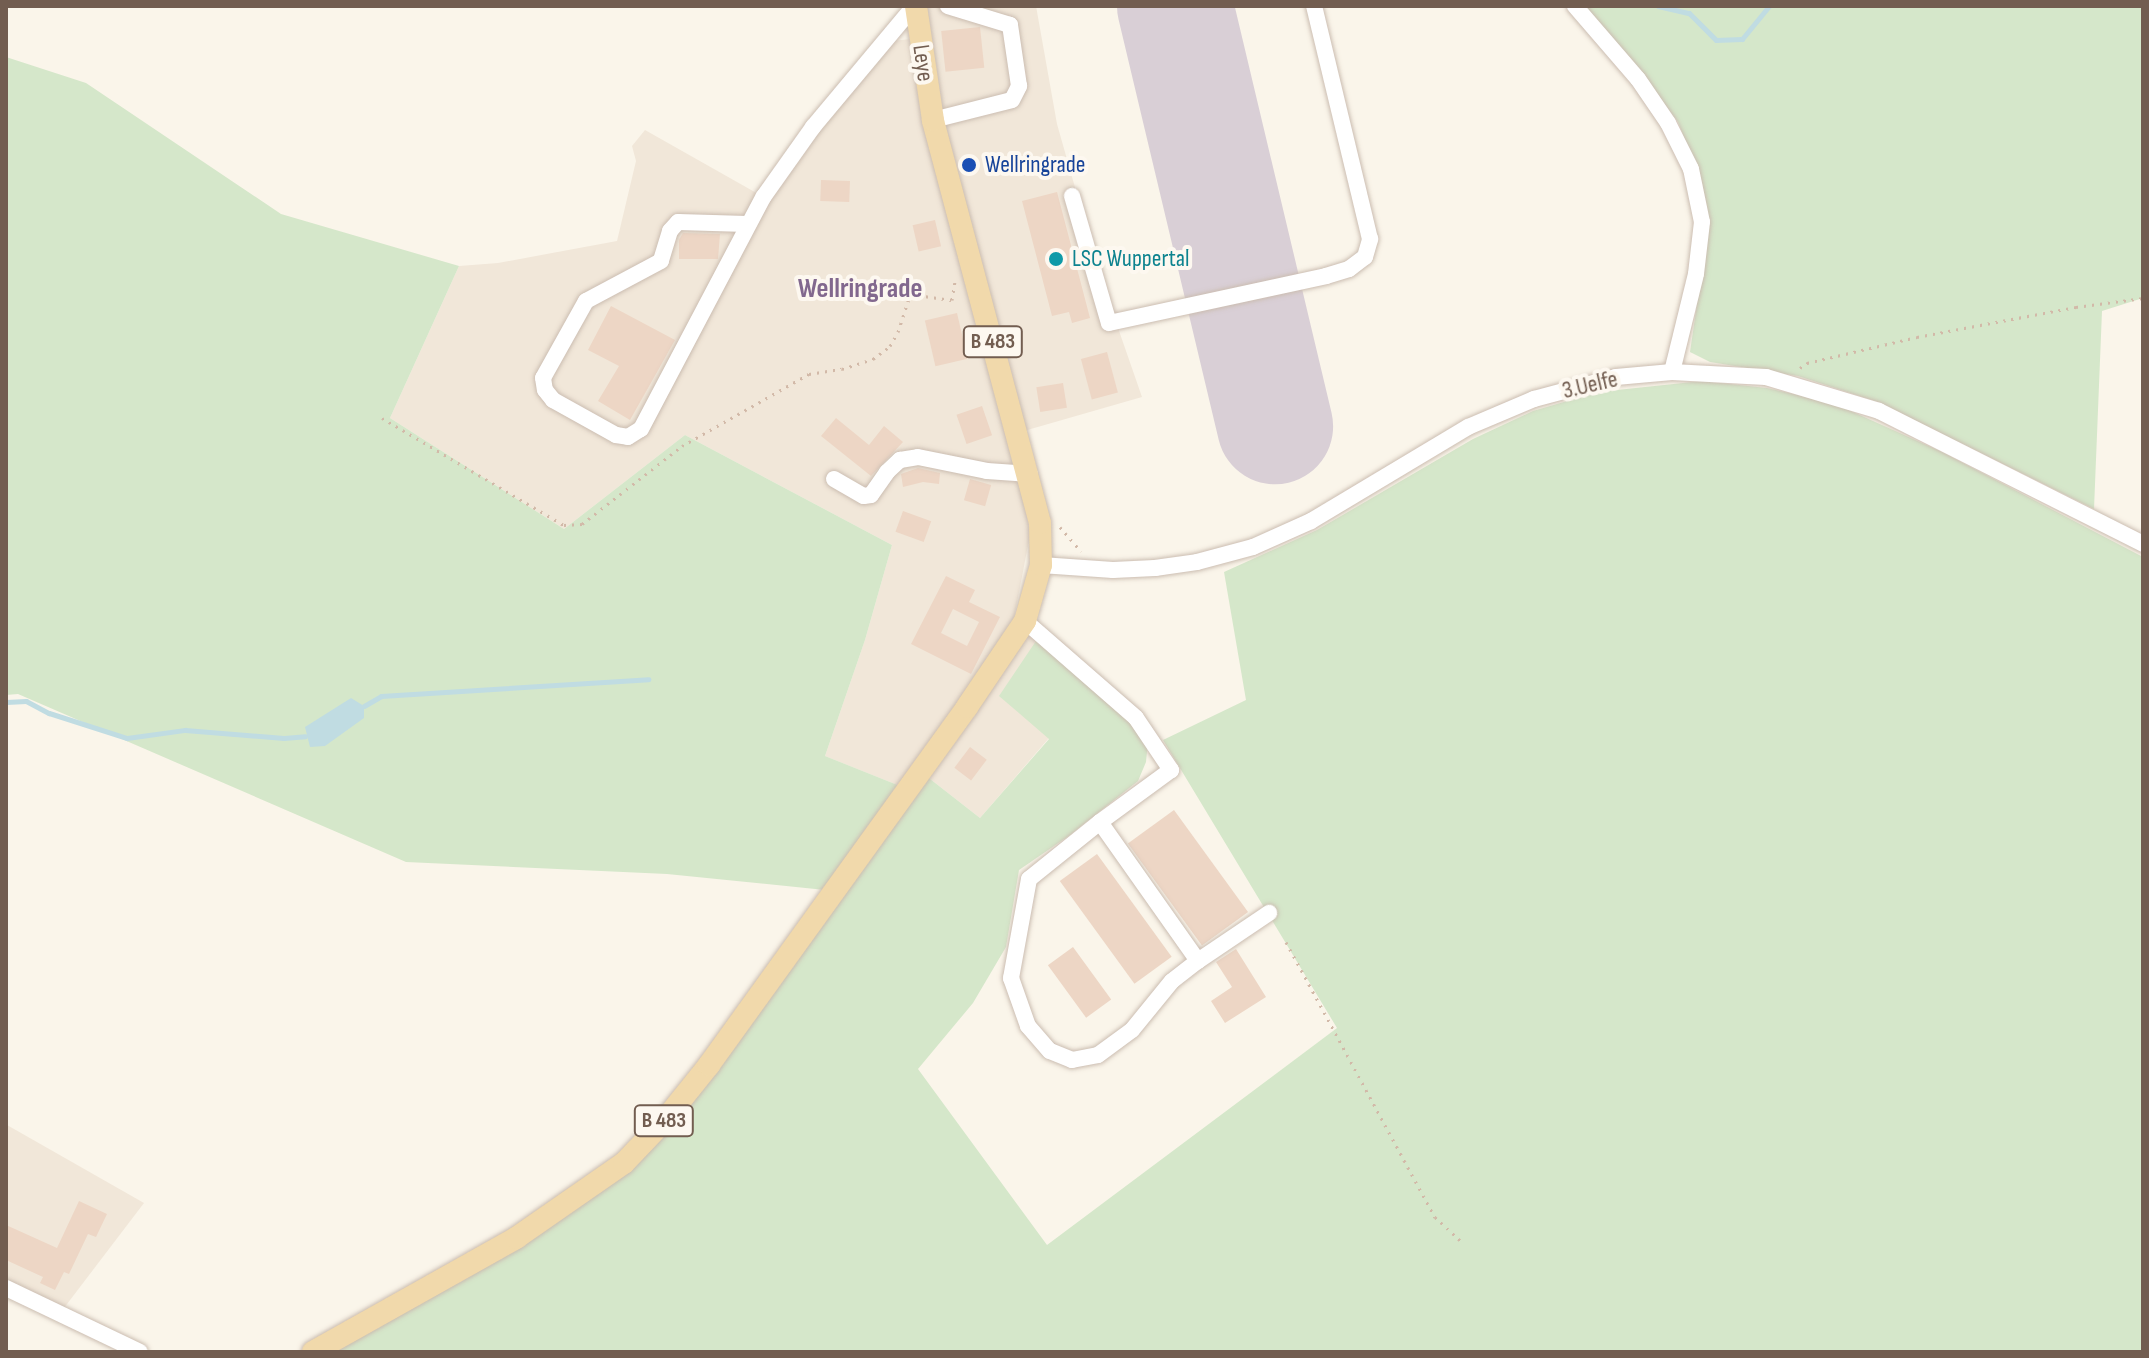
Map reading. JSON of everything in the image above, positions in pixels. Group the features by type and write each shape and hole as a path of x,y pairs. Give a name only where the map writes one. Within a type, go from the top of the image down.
{"main road":[{"name":"Leye","path":"915,6 933,120"},
{"name":"B 483","path":"313,1352 516,1238 624,1163 664,1121 709,1065 1025,621 1041,565 1040,523 1030,474 933,120"}],"street":[{"path":"747,224 678,222 670,231 661,261 586,301 543,378 545,390 553,400 616,435 628,437 641,429 747,224 805,138 915,6"},
{"path":"933,120 1012,100 1019,86 1010,25 948,6"},
{"path":"1072,196 1109,323 1326,276 1349,269 1365,257 1370,239 1314,6"},
{"path":"1575,6 1638,79 1668,123 1691,169 1702,222 1696,274 1672,372"},
{"name":"3.Uelfe","path":"1041,565 1113,570 1155,568 1197,562 1253,547 1311,521 1468,427 1534,399 1616,377 1672,372 1766,377 1879,411 2143,544"},
{"path":"834,479 864,496 871,495 900,460 918,457 987,471 1030,474"},
{"path":"1025,621 1136,718 1171,770 1029,879 1011,978 1028,1026 1050,1051 1072,1060 1098,1055 1132,1030 1172,981 1269,913"},
{"path":"1100,822 1198,961"},
{"path":"6,1288 140,1352"}],"path":[{"path":"382,418 564,525 582,524 682,446 809,374 842,369 873,359 890,346 898,332 910,294 952,300 958,264 967,253"},
{"path":"1796,384 1799,368 1821,360 1932,334 2143,298"},
{"path":"1286,942 1435,1217 1463,1243"}],"shaded area":[{"path":"925,6 1036,6 1057,124 1101,279 1142,397 1006,436 1023,494 1030,535 1014,618 1038,638 1049,738 980,818 925,775 900,786 825,756 865,640 892,545 685,435 564,529 390,418 459,266 498,263 617,241 636,161 632,146 645,130 767,199 816,130 893,41 927,37"},
{"path":"7,1125 144,1203 64,1308 6,1280"}],"green space":[{"path":"1583,6 2143,6 2143,298 2102,311 2094,509 1878,402 1798,376 1710,362 1690,352 1705,250 1707,208 1702,182 1678,122 1627,54"},
{"path":"6,57 86,83 281,214 459,266 390,418 564,529 685,435 892,545 865,640 825,756 900,786 825,890 667,874 406,862 18,694 6,695"},
{"path":"1702,381 1767,388 1833,403 1942,452 2143,557 2143,1352 333,1352 626,1167 925,775 980,818 1049,739 999,696 1038,638 1111,701 1148,741 1146,762 1138,781 1070,835 1019,870 1006,947 973,1003 918,1069 1047,1245 1337,1028 1163,740 1246,700 1224,572 1317,530 1473,439 1533,411 1598,392"}],"water":[{"path":"351,698 364,706 364,718 325,746 310,747 305,727"}],"building":[{"path":"980,27 984,68 945,72 941,31"},
{"path":"821,180 850,181 849,202 820,201"},
{"name":"LSC Wuppertal","path":"1057,192 1090,318 1072,323 1069,312 1052,316 1022,201"},
{"path":"935,220 941,246 919,251 913,225"},
{"path":"683,233 720,234 718,259 679,259 679,240"},
{"path":"611,306 675,340 630,420 598,401 619,366 588,350"},
{"path":"957,313 968,359 935,366 925,320"},
{"path":"1107,352 1118,393 1092,400 1081,359"},
{"path":"1063,383 1067,408 1040,412 1036,387"},
{"path":"982,406 992,435 967,444 956,415"},
{"path":"836,418 869,445 884,426 903,442 871,476 821,436"},
{"path":"918,468 940,473 939,484 923,482 903,487 901,474"},
{"path":"970,479 991,485 985,506 964,500"},
{"path":"903,511 931,521 924,542 895,532"},
{"path":"946,576 975,590 969,602 1000,617 971,674 911,644","holes":["953,609 979,622 967,646 941,633"]},
{"path":"970,747 987,760 971,780 954,768"},
{"path":"1174,810 1248,912 1202,945 1128,844"},
{"path":"1097,854 1172,957 1134,984 1060,881"},
{"path":"1073,947 1111,1000 1086,1018 1048,965"},
{"path":"1236,949 1266,997 1225,1023 1211,1001 1232,987 1216,962"},
{"path":"79,1201 107,1214 96,1237 88,1234 69,1274 64,1272 55,1290 40,1283 43,1277 6,1260 6,1225 57,1248"}],"waterway":[{"path":"1658,6 1689,13 1716,40 1742,39 1769,6"},
{"path":"364,706 381,696 648,679"},
{"path":"6,702 26,701 49,713 127,738 185,730 284,738 305,736"}],"runway":[{"path":"1175,6 1275,426"}],"place":[{"name":"Wellringrade","path":"969,165"},
{"name":"LSC Wuppertal","path":"1056,259"}],"district":[{"name":"Wellringrade","path":"860,289"}]}
